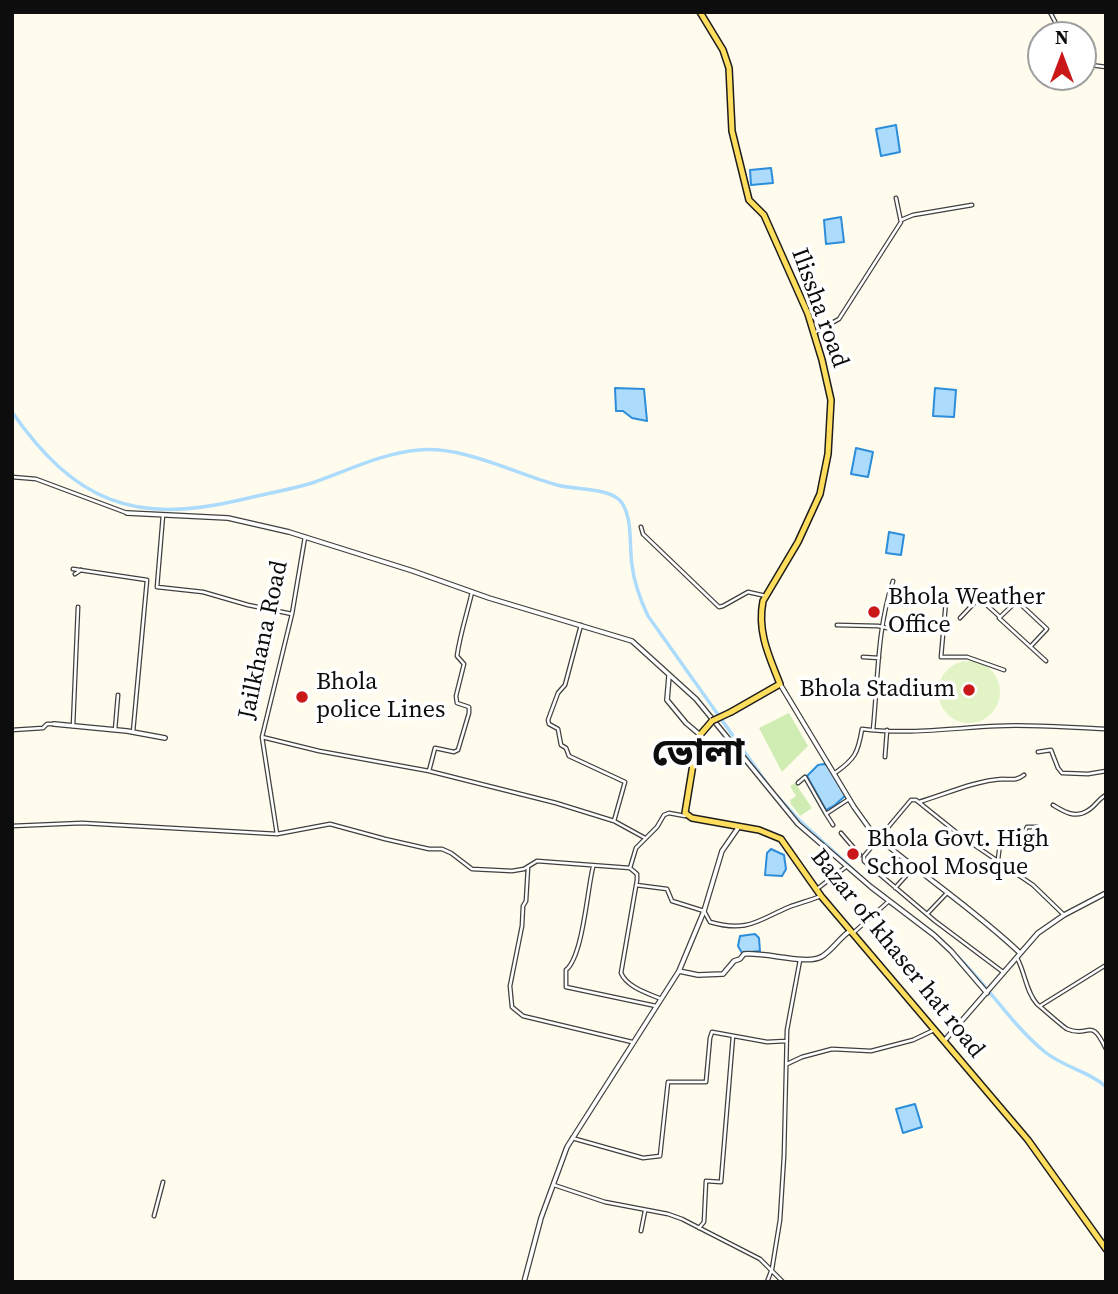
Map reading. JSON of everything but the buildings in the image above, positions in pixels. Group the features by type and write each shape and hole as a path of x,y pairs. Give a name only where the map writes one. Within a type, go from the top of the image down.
{"main road":[{"name":"Ilissha road","path":"700,12 723,50 729,68 732,131 749,200 764,215 808,314 831,400 825,471 820,494 802,533 766,596 762,609 762,635 780,684"},
{"path":"692,818 684,809 700,735 712,721 780,684"},
{"name":"Bazar of khaser hat road","path":"692,818 778,836 821,896 1028,1140 1106,1249"}],"street":[{"path":"896,198 901,220"},
{"path":"814,333 839,319 901,220 913,215 972,205"},
{"path":"12,477 36,479 127,513 228,518 305,537 632,641 696,699 798,824 951,951 987,993"},
{"path":"163,515 157,587 202,592 292,614"},
{"path":"640,527 643,534 719,607 748,592 766,596"},
{"name":"Jailkhana Road","path":"278,834 261,737 292,614 305,537"},
{"path":"73,569 147,580 133,732"},
{"path":"75,574 81,570"},
{"path":"873,730 879,658 893,581"},
{"path":"891,588 932,600 946,601 941,657 967,657 1004,670"},
{"path":"429,771 435,748 454,752 458,750 468,713 469,707 457,703 456,696 464,664 457,656 472,592"},
{"path":"960,618 979,598 1046,661"},
{"path":"1000,617 1017,601 1043,624 1047,629 1031,646"},
{"path":"73,726 78,607"},
{"path":"581,625 565,685 558,694 549,724 558,729 561,744 566,748 569,757 625,782 614,821"},
{"path":"837,625 884,627 906,632"},
{"path":"863,657 879,658"},
{"path":"669,676 667,700 685,723 700,735"},
{"path":"780,684 849,799 884,847 888,846 987,922 1020,953"},
{"path":"115,730 118,695"},
{"path":"12,730 43,728 47,724 54,724 164,738"},
{"path":"835,773 856,755 862,729 1032,725 1106,729"},
{"path":"885,757 887,730"},
{"path":"261,737 319,751 429,771 556,803 614,821 645,838"},
{"path":"1038,752 1052,750 1062,773 1088,774 1106,771"},
{"path":"919,803 980,783 1002,779 1018,780 1024,775"},
{"path":"797,783 805,777 833,825"},
{"path":"1053,805 1071,814 1087,812 1106,795"},
{"path":"826,814 849,799"},
{"path":"1003,972 895,888 863,858 911,800 1034,885 1065,915"},
{"path":"630,869 636,848 666,814 692,818"},
{"path":"12,827 40,823 82,823 278,834 323,825 337,825 385,839 429,849 442,849 472,869 512,871 528,867 537,861 630,869 637,874 621,973 624,979 634,986 661,999"},
{"path":"524,1282 541,1218 572,1138 679,971 704,911 722,851 739,826"},
{"path":"998,860 1001,835 1025,831 1027,827 1038,827"},
{"path":"841,833 860,855"},
{"path":"817,889 847,866"},
{"path":"895,888 914,866"},
{"path":"528,867 526,901 510,986 512,1007 523,1016 632,1042"},
{"path":"593,867 578,947 573,964 566,970 566,987 656,1006"},
{"path":"636,885 667,889 672,901 704,911 710,922 723,926 752,925 821,896"},
{"path":"927,914 947,893"},
{"path":"945,1040 1038,933 1106,893"},
{"path":"679,971 698,975 723,974 744,954 757,953 800,960 821,957 839,938 851,932 889,901"},
{"path":"1017,958 1026,975 1030,994 1040,1006 1060,1025 1070,1030 1092,1029 1098,1032 1106,1049"},
{"path":"767,1282 772,1269 780,1212 787,1025 800,960"},
{"path":"1040,1006 1106,965"},
{"path":"787,1064 832,1049 871,1051 912,1040 935,1029"},
{"path":"572,1138 643,1158 660,1156 668,1082 704,1083 710,1034 767,1042 786,1041"},
{"path":"699,1228 704,1222 706,1181 720,1182 733,1036"},
{"path":"154,1216 163,1182"},
{"path":"554,1185 605,1202 668,1214 754,1255 783,1282"},
{"path":"640,1231 645,1210"}],"green space":[{"name":"Bhola Stadium","path":"969,661 981,663 991,670 998,680 998,704 991,714 981,721 969,723 957,721 947,714 940,704 938,692 940,680 947,670 957,663"},
{"path":"789,713 808,746 782,772 759,728"},
{"path":"795,783 812,808 800,816 790,800 796,796 790,786"}],"water":[{"path":"896,125 900,152 881,156 876,129"},
{"path":"771,168 773,183 751,185 750,170"},
{"path":"841,217 844,242 826,244 824,220"},
{"path":"615,388 644,389 647,421 632,418 623,411 616,411"},
{"path":"935,388 956,390 954,417 933,416"},
{"path":"856,448 873,452 868,477 851,474"},
{"path":"889,532 904,535 901,555 886,553"},
{"path":"818,765 829,766 846,795 826,810 807,776"},
{"path":"771,849 784,855 786,869 782,876 765,875 767,853"},
{"path":"755,934 759,938 760,951 742,953 738,946 740,936"},
{"path":"915,1104 922,1127 903,1133 896,1109"}],"waterway":[{"path":"12,412 59,467 84,486 110,499 138,507 202,507 240,500 312,483 378,459 419,450 471,456 564,487 610,494 622,503 625,510 634,578 648,616 768,785"},
{"path":"777,796 857,873"},
{"path":"957,956 1021,1030 1045,1052 1093,1077 1106,1087"}],"place":[{"name":"Bhola Weather Office","path":"874,612"},
{"name":"Bhola Stadium","path":"969,690"},
{"name":"Bhola police Lines","path":"302,697"},
{"name":"Bhola Govt. High School Mosque","path":"853,854"}],"district":[{"name":"ভোলা","path":"698,755"}]}
